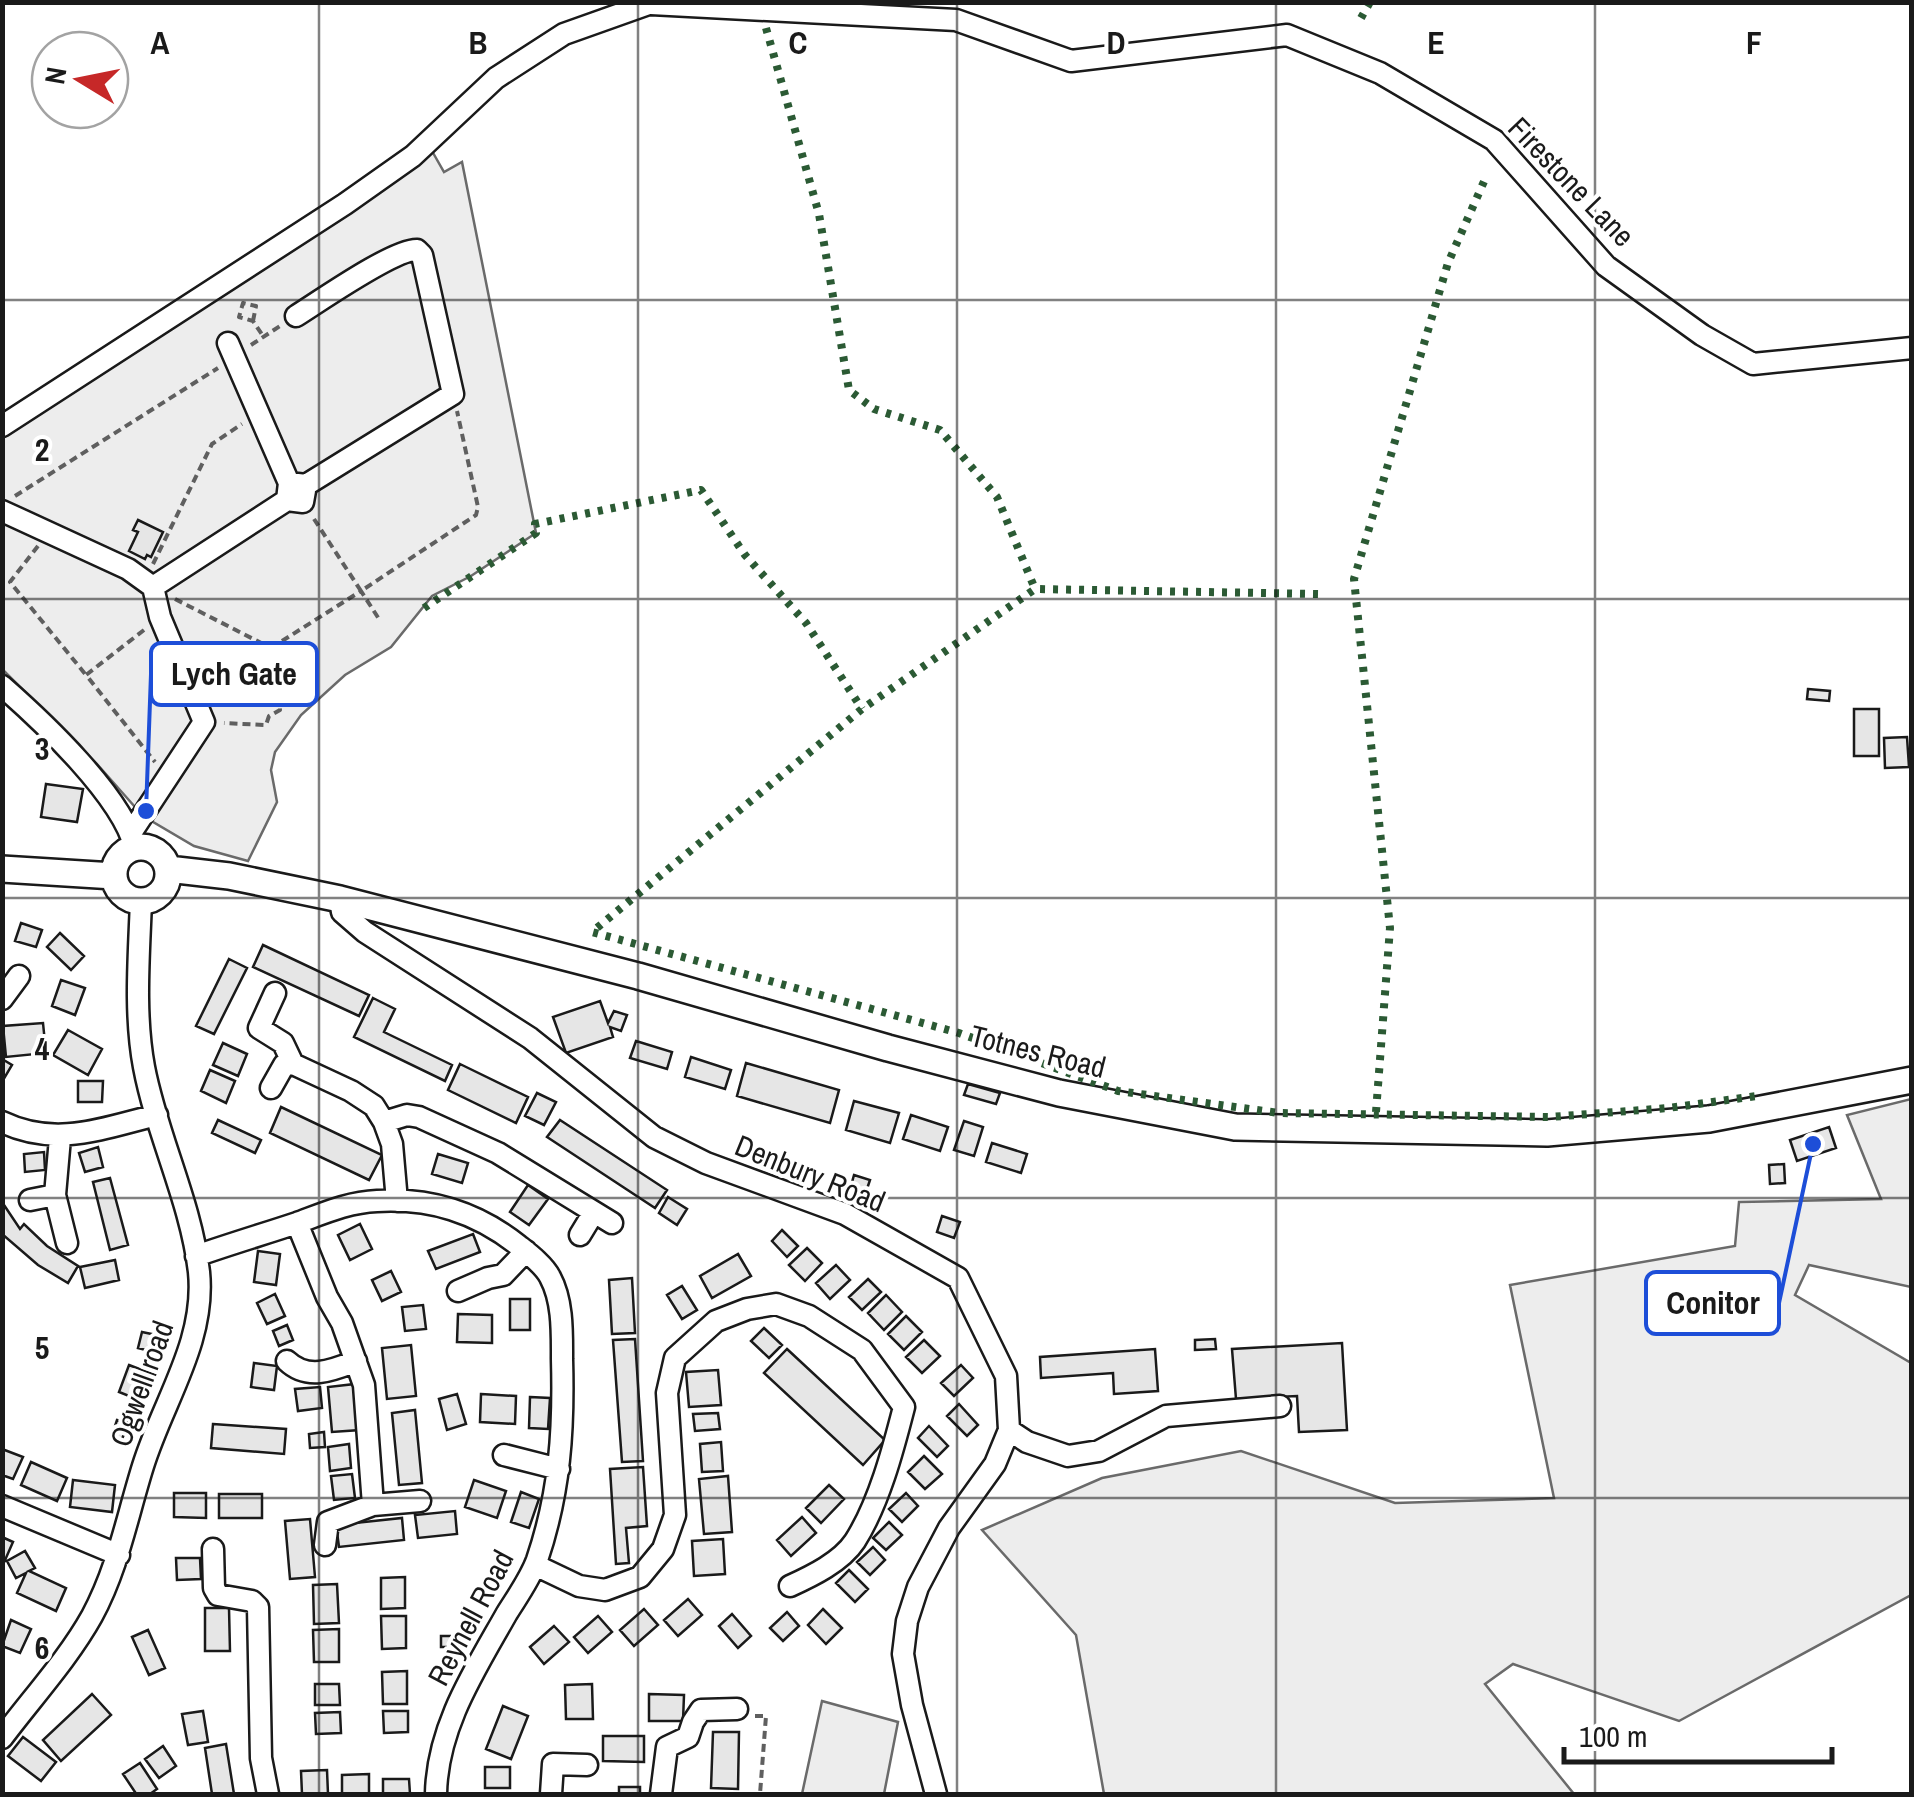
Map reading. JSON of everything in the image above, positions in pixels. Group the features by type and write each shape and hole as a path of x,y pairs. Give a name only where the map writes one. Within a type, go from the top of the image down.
{"main road":[{"path":"133,840 158,853 168,869 162,890 155,898 141,901 124,895 114,876 118,860 133,840"},
{"path":"2,869 114,876"},
{"name":"Totnes Road","path":"168,869 229,876 340,899 638,976 1060,1093 1235,1127 1547,1132 1709,1119 1912,1080"}],"street":[{"name":"Firestone Lane","path":"653,3 956,20 1071,62 1287,34 1380,74 1494,140 1606,266 1702,335 1753,364 1912,348"},
{"path":"2,426 345,204 412,156 496,78 564,34 653,3"},
{"path":"153,587 453,394 418,250 410,249 390,259 296,316"},
{"path":"231,350 296,493"},
{"path":"2,508 128,569 153,587 160,617 204,722 133,840 77,760 2,686"},
{"path":"2,707 25,706"},
{"name":"Denbury Road","path":"340,899 342,912 364,932 530,1038 654,1137 706,1163 845,1214 958,1278 1006,1376 1009,1430 995,1464 948,1528 918,1587 907,1621 903,1654 936,1794"},
{"name":"Ogwell road","path":"2,1738 90,1620 119,1555 143,1466 192,1342 199,1314 196,1256 144,1066 139,978 141,901"},
{"path":"2,999 19,976"},
{"path":"275,993 259,1028 283,1043 294,1064"},
{"path":"270,1088 284,1066 294,1064 374,1106 392,1144 397,1201"},
{"path":"2,1122 60,1138 157,1114"},
{"path":"384,1122 419,1116 498,1153 603,1218 580,1234"},
{"path":"60,1138 55,1195 66,1243"},
{"path":"30,1200 55,1195"},
{"name":"Reynell Road","path":"196,1256 336,1208 397,1201 468,1213 496,1228 550,1276 562,1318 564,1422 559,1468 536,1565 467,1684 447,1729 436,1775 436,1794"},
{"path":"297,1223 364,1385 373,1505"},
{"path":"458,1291 503,1275 526,1252"},
{"path":"536,1565 579,1586 605,1590 640,1578 663,1550 675,1515 667,1393 675,1358 716,1321 747,1309 776,1304 810,1316 862,1350 904,1407 888,1466 854,1543 817,1574 790,1586"},
{"path":"287,1361 296,1370 316,1373 356,1361"},
{"path":"1009,1430 1027,1442 1068,1456 1099,1451 1166,1416 1280,1406"},
{"path":"504,1455 559,1468"},
{"path":"325,1546 328,1522 373,1505 420,1501"},
{"path":"2,1506 119,1555"},
{"path":"213,1549 214,1588 218,1595 252,1601 258,1607 261,1758 268,1794"},
{"path":"662,1794 667,1747 688,1737 701,1710 736,1710"},
{"path":"551,1794 552,1764 588,1765"}],"path":[{"path":"2,508 231,350 296,316"},
{"path":"253,321 264,336"},
{"path":"271,648 476,515 478,507 453,394"},
{"path":"258,412 212,444 148,574 153,587 271,648"},
{"path":"296,493 379,619"},
{"path":"48,532 10,582 168,778"},
{"path":"86,675 160,617"},
{"path":"204,722 266,725 269,716 280,710 271,648"},
{"path":"736,1710 736,1715 766,1716 760,1794"}],"shaded area":[{"path":"432,151 444,172 462,162 536,533 471,576 432,596 391,647 345,675 301,715 275,752 271,770 277,802 248,861 194,846 143,816 3,670 3,434"},
{"path":"1911,1099 1911,1287 1809,1265 1795,1295 1911,1363 1911,1595 1679,1721 1513,1664 1485,1684 1574,1794 1104,1794 1076,1635 982,1530 1102,1478 1241,1451 1395,1503 1554,1498 1510,1285 1735,1246 1739,1202 1881,1199 1847,1115"},
{"path":"822,1701 898,1722 884,1794 802,1794"}],"building":[{"path":"138,520 163,532 151,557 147,555 145,559 129,551 138,532 133,530"},
{"path":"1808,689 1830,691 1829,701 1807,699"},
{"path":"1854,709 1879,709 1879,756 1854,756"},
{"path":"1907,737 1909,767 1885,768 1884,738"},
{"path":"46,784 83,789 77,822 41,817"},
{"path":"21,923 42,930 36,947 15,941"},
{"path":"60,933 84,956 71,970 47,947"},
{"path":"263,945 369,995 359,1016 253,967"},
{"path":"229,959 247,968 214,1034 196,1026"},
{"path":"61,980 85,988 75,1015 52,1006"},
{"path":"373,998 395,1009 384,1032 452,1065 445,1081 354,1037"},
{"path":"600,1001 608,1023 614,1011 627,1015 621,1031 610,1027 613,1037 566,1053 553,1017"},
{"path":"43,1023 46,1053 6,1057 3,1026"},
{"path":"68,1030 102,1049 88,1075 53,1055"},
{"path":"636,1041 672,1052 667,1069 630,1058"},
{"path":"223,1043 247,1054 238,1076 213,1065"},
{"path":"691,1057 731,1070 725,1089 685,1077"},
{"path":"2,1059 12,1065 2,1082"},
{"path":"746,1063 839,1090 830,1123 737,1096"},
{"path":"460,1064 528,1097 516,1123 448,1090"},
{"path":"210,1070 235,1081 226,1103 201,1091"},
{"path":"78,1081 103,1081 102,1102 78,1102"},
{"path":"968,1084 1000,1093 996,1104 964,1095"},
{"path":"537,1093 556,1102 544,1125 525,1116"},
{"path":"854,1101 899,1113 890,1143 846,1130"},
{"path":"281,1107 382,1155 369,1180 270,1133"},
{"path":"911,1115 948,1127 940,1151 903,1139"},
{"path":"218,1120 261,1140 255,1153 212,1133"},
{"path":"560,1120 667,1190 655,1208 547,1137"},
{"path":"964,1121 983,1127 974,1156 954,1150"},
{"path":"1829,1127 1836,1148 1797,1161 1790,1140"},
{"path":"992,1143 1027,1154 1021,1173 986,1162"},
{"path":"98,1147 103,1167 85,1172 79,1153"},
{"path":"44,1152 45,1170 25,1172 24,1154"},
{"path":"438,1154 468,1163 462,1183 432,1174"},
{"path":"1784,1164 1785,1183 1770,1184 1769,1165"},
{"path":"854,1175 870,1180 864,1198 849,1193"},
{"path":"110,1178 128,1245 110,1250 93,1182"},
{"path":"528,1185 548,1199 529,1225 510,1212"},
{"path":"668,1197 687,1209 677,1225 659,1213"},
{"path":"2,1202 20,1229 24,1224 47,1246 78,1266 68,1283 38,1265 2,1234"},
{"path":"942,1216 960,1222 954,1238 937,1232"},
{"path":"360,1224 372,1249 350,1260 338,1235"},
{"path":"782,1230 798,1246 787,1257 772,1241"},
{"path":"473,1234 480,1252 436,1269 428,1251"},
{"path":"807,1248 822,1263 805,1281 789,1265"},
{"path":"258,1251 280,1254 276,1285 254,1282"},
{"path":"738,1254 751,1276 712,1298 700,1276"},
{"path":"115,1260 119,1280 85,1288 80,1267"},
{"path":"836,1265 850,1280 830,1299 816,1283"},
{"path":"391,1271 401,1292 382,1301 372,1280"},
{"path":"632,1278 635,1333 612,1334 609,1280"},
{"path":"868,1279 881,1292 862,1310 849,1297"},
{"path":"682,1286 697,1310 682,1319 667,1295"},
{"path":"275,1294 285,1316 267,1324 257,1303"},
{"path":"886,1295 902,1312 884,1330 868,1313"},
{"path":"510,1299 530,1299 530,1330 510,1330"},
{"path":"423,1305 426,1329 405,1331 402,1307"},
{"path":"458,1314 492,1315 492,1343 457,1342"},
{"path":"906,1316 922,1332 904,1350 888,1334"},
{"path":"287,1325 293,1340 279,1346 273,1331"},
{"path":"764,1328 782,1345 769,1358 751,1341"},
{"path":"142,1332 166,1337 162,1354 138,1348"},
{"path":"635,1339 643,1461 622,1462 613,1340"},
{"path":"1215,1339 1216,1349 1195,1350 1195,1340"},
{"path":"924,1340 940,1356 922,1373 906,1357"},
{"path":"1342,1343 1347,1430 1299,1432 1297,1396 1236,1399 1232,1349"},
{"path":"411,1345 416,1396 387,1399 382,1348"},
{"path":"787,1349 885,1440 863,1465 764,1373"},
{"path":"1155,1349 1158,1391 1114,1394 1113,1373 1041,1378 1040,1357"},
{"path":"254,1363 277,1366 274,1390 251,1387"},
{"path":"129,1365 155,1375 144,1402 119,1392"},
{"path":"961,1365 973,1378 954,1396 941,1383"},
{"path":"718,1370 721,1405 689,1407 686,1372"},
{"path":"355,1384 360,1430 332,1432 328,1387"},
{"path":"320,1387 322,1408 298,1411 295,1389"},
{"path":"457,1394 466,1424 447,1430 439,1399"},
{"path":"481,1394 516,1396 515,1424 480,1422"},
{"path":"530,1397 550,1398 548,1429 529,1428"},
{"path":"959,1404 978,1425 967,1436 947,1416"},
{"path":"415,1410 422,1483 399,1485 392,1413"},
{"path":"718,1413 720,1429 695,1431 693,1414"},
{"path":"117,1420 128,1423 121,1442 111,1438"},
{"path":"213,1424 286,1429 284,1454 211,1448"},
{"path":"929,1426 948,1446 937,1457 918,1438"},
{"path":"324,1432 325,1447 310,1448 309,1434"},
{"path":"721,1442 723,1471 702,1472 700,1444"},
{"path":"349,1444 351,1468 330,1471 328,1447"},
{"path":"2,1449 23,1457 13,1479 2,1475"},
{"path":"924,1456 942,1474 925,1489 908,1472"},
{"path":"31,1462 67,1478 57,1501 21,1485"},
{"path":"643,1467 647,1526 626,1528 629,1563 616,1564 610,1469"},
{"path":"352,1474 355,1498 334,1500 331,1476"},
{"path":"728,1476 732,1532 704,1534 699,1479"},
{"path":"73,1480 115,1485 112,1512 70,1507"},
{"path":"474,1480 506,1491 497,1518 465,1507"},
{"path":"829,1485 844,1499 821,1523 806,1508"},
{"path":"521,1492 539,1499 529,1528 511,1522"},
{"path":"174,1493 206,1493 206,1518 174,1517"},
{"path":"906,1493 918,1506 902,1522 889,1509"},
{"path":"219,1494 262,1494 262,1518 219,1518"},
{"path":"455,1511 457,1534 418,1538 415,1515"},
{"path":"802,1517 816,1533 791,1556 777,1540"},
{"path":"402,1518 404,1540 339,1547 336,1525"},
{"path":"310,1519 315,1577 290,1579 285,1521"},
{"path":"889,1522 902,1535 886,1550 873,1538"},
{"path":"2,1537 13,1542 2,1567"},
{"path":"723,1539 725,1574 694,1576 692,1541"},
{"path":"873,1547 885,1560 870,1575 857,1562"},
{"path":"25,1551 35,1568 29,1571 66,1588 56,1611 17,1593 26,1573 16,1578 7,1561"},
{"path":"176,1558 200,1558 201,1579 177,1580"},
{"path":"849,1570 868,1589 855,1602 836,1583"},
{"path":"405,1577 405,1608 381,1609 381,1578"},
{"path":"337,1584 339,1623 314,1624 313,1585"},
{"path":"688,1599 702,1615 678,1636 664,1620"},
{"path":"205,1608 229,1608 230,1651 205,1651"},
{"path":"644,1609 658,1625 634,1646 620,1630"},
{"path":"823,1609 842,1628 826,1644 808,1625"},
{"path":"787,1612 799,1626 783,1641 770,1628"},
{"path":"732,1614 751,1636 738,1648 719,1626"},
{"path":"381,1616 406,1616 406,1648 382,1649"},
{"path":"598,1616 612,1632 588,1653 574,1637"},
{"path":"11,1620 31,1629 20,1653 2,1646"},
{"path":"554,1626 569,1642 544,1664 530,1647"},
{"path":"339,1629 339,1662 314,1662 313,1630"},
{"path":"148,1630 165,1668 149,1675 132,1637"},
{"path":"441,1636 457,1636 457,1647 441,1647"},
{"path":"407,1671 407,1704 383,1704 382,1672"},
{"path":"315,1684 339,1684 340,1705 315,1705"},
{"path":"592,1684 593,1719 566,1719 565,1685"},
{"path":"92,1694 111,1715 61,1761 43,1740"},
{"path":"649,1694 684,1695 683,1721 649,1721"},
{"path":"503,1706 528,1716 511,1759 486,1749"},
{"path":"203,1711 208,1742 188,1745 182,1714"},
{"path":"383,1711 408,1711 408,1732 384,1733"},
{"path":"340,1712 341,1733 316,1734 315,1713"},
{"path":"713,1732 739,1732 738,1789 711,1788"},
{"path":"603,1736 644,1736 644,1762 603,1761"},
{"path":"23,1737 56,1762 41,1781 8,1756"},
{"path":"226,1744 234,1794 212,1794 205,1748"},
{"path":"163,1746 176,1766 159,1778 145,1759"},
{"path":"140,1763 157,1789 150,1794 131,1794 135,1792 123,1774"},
{"path":"485,1767 510,1767 510,1788 485,1788"},
{"path":"327,1770 328,1794 302,1794 301,1771"},
{"path":"369,1774 369,1794 342,1794 342,1775"},
{"path":"383,1779 409,1779 410,1794 383,1794"},
{"path":"619,1787 640,1787 640,1794 619,1794"}],"hedge":[{"path":"1361,18 1370,2"},
{"path":"766,28 819,214 849,390 874,409 940,430 997,497 1035,589"},
{"path":"1376,1112 1390,928 1354,579 1448,263 1486,177"},
{"path":"424,608 536,533 535,524 701,490 745,555 806,623 862,709"},
{"path":"1318,594 1035,589 862,709 592,932 959,1033 1118,1091 1279,1113 1550,1117 1757,1096"}],"place":[{"name":"Lych Gate","path":"146,811"},
{"name":"Conitor","path":"1813,1144"}]}
